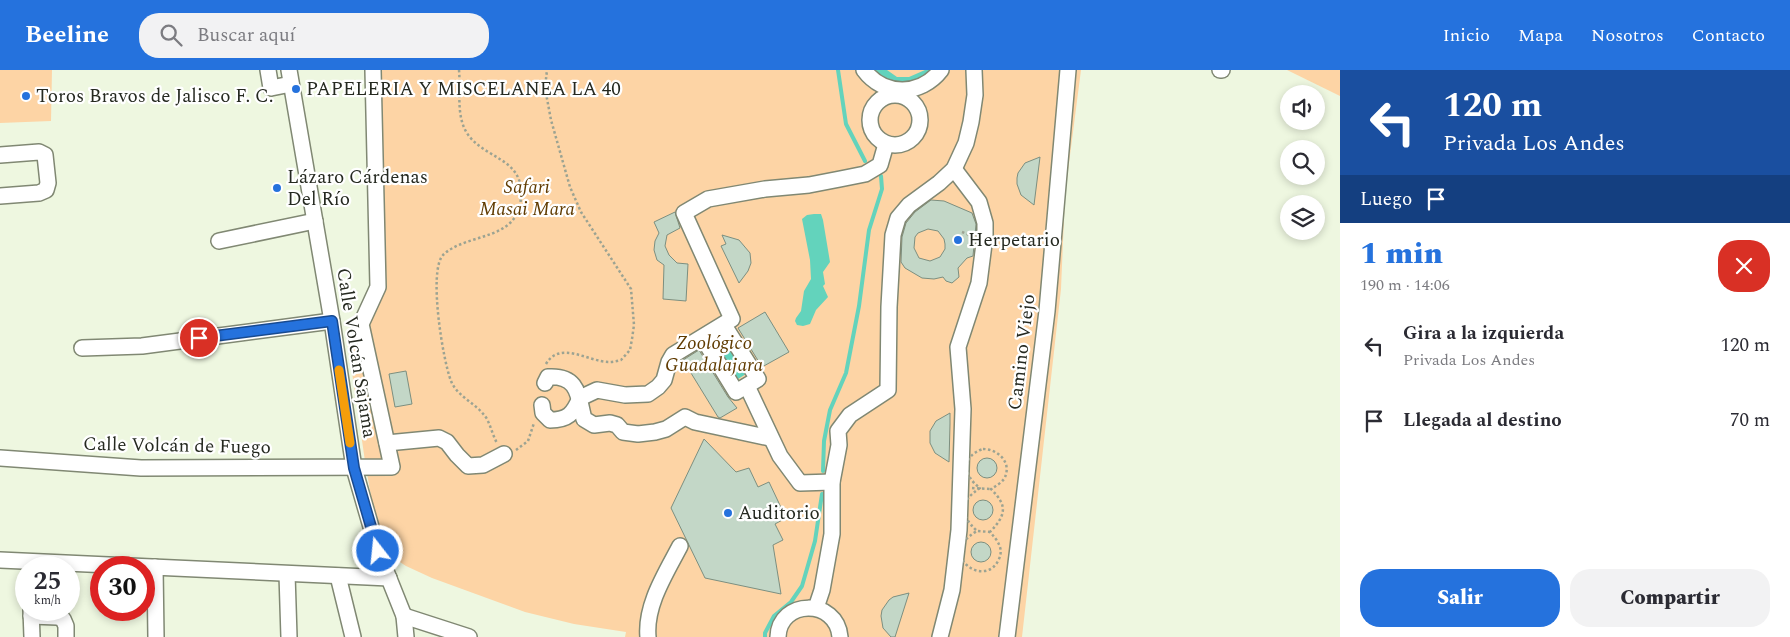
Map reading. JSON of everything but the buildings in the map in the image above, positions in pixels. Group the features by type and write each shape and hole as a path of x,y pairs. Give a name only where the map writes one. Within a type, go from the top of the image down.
{"street":[{"path":"268,70 271,88 290,77"},
{"path":"373,70 378,287 362,324 388,443 439,438 447,442 468,466 482,465 504,454"},
{"path":"864,70 878,84 897,93 906,97 918,109 920,126 911,140 896,146 886,144 874,136 869,119 875,104 887,96 897,93 913,90 924,85 932,80 941,70"},
{"path":"816,608 822,590 832,534 832,482 839,445 838,430 850,415 888,390 889,307 893,235 898,218 909,205 939,183 954,169 966,143 971,122 975,95 974,70"},
{"name":"Camino Viejo","path":"1007,637 1047,311 1068,70"},
{"name":"Calle Volcán Sajama","path":"290,77 332,321 354,468 378,551 404,616 406,637"},
{"path":"542,405 542,413 550,420 562,420 576,408 580,398 597,390 625,396 648,394 664,380 673,355 715,334 727,330 758,379 736,392 706,344 715,334 732,318 684,213 708,199 765,189 809,185 865,174 880,165 886,144"},
{"path":"0,155 39,152 45,155 48,183 46,190 39,193 0,196"},
{"path":"940,637 952,590 959,530 963,409 958,347 979,282 985,236 985,224 979,202 954,169"},
{"path":"219,241 315,221"},
{"path":"82,348 142,346 332,321"},
{"path":"544,376 559,376 575,386 580,398 584,419 594,425 610,423 617,425 623,432 638,434 666,429 685,417 696,422 770,438"},
{"path":"747,386 770,438 780,456 800,483 832,482"},
{"name":"Calle Volcán de Fuego","path":"0,458 141,468 392,467 388,443"},
{"path":"648,637 647,625 659,586 680,546"},
{"path":"0,560 15,562"},
{"path":"80,565 389,578"},
{"path":"156,567 156,637"},
{"path":"287,574 289,637"},
{"path":"338,576 353,637"},
{"path":"778,637 782,623 788,616 796,610 806,608 816,608 832,617 837,625 840,637"},
{"path":"404,616 469,637"},
{"path":"31,621 32,637"},
{"path":"64,621 66,637"}],"path":[{"path":"460,70 460,106 463,123 469,136 513,167 519,178 521,191 520,204 515,216 506,226 493,234 452,249 442,256 437,269 438,310 450,381 457,392 474,405 486,418 504,454 514,452 528,441 534,421"},
{"path":"544,376 547,361 560,352 608,362 621,360 630,350 634,325 631,289 581,212 570,187 551,120 545,88 548,70"},
{"path":"980,488 969,479 968,460 977,451 989,449 1001,454 1006,466 1004,479 991,489"},
{"path":"972,488 991,489 1002,501 1003,508 1000,521 990,532"},
{"path":"977,531 966,520 964,508 969,496 980,488"},
{"path":"971,530 990,532 999,543 1000,556 993,568 980,572 968,567 961,556 966,538 977,531"}],"green space":[{"name":"Toros Bravos de Jalisco F. C.","path":"0,70 52,70 51,121 0,123"},
{"name":"Zoológico Guadalajara","path":"370,70 1081,70 1065,194 1061,289 1022,637 625,637 626,632 574,624 525,612 432,578 406,566 389,555 377,529 348,345 374,287"},
{"path":"1287,70 1340,70 1340,96 1325,89 1325,85 1318,85"}],"water":[{"path":"872,70 887,70 897,77 909,77 925,70 935,70 919,82 891,83"},
{"path":"821,214 823,220 830,262 823,272 825,284 823,286 828,297 816,310 810,324 803,326 797,325 795,321 801,311 804,291 811,279 810,260 802,219 807,215"},
{"path":"726,342 746,374 738,379 718,347"}],"waterway":[{"path":"838,70 846,124 865,161"},
{"path":"823,471 824,441 830,410 846,373 859,306 869,230 882,189 881,176"},
{"path":"765,637 765,633 774,616 791,602 802,586 815,541 822,494"}],"slow traffic":[{"path":"339,370 350,443"}],"place":[{"name":"PAPELERIA Y MISCELANEA LA 40","path":"296,89"},
{"name":"Toros Bravos de Jalisco F. C.","path":"26,96"},
{"name":"Lázaro Cárdenas Del Río","path":"277,188"},
{"name":"Herpetario","path":"958,240"},
{"name":"Auditorio","path":"728,513"}],"route":[{"path":"199,338 332,321 354,468 378,551"}],"park label":[{"name":"Safari Masai Mara","path":"527,198"}]}
